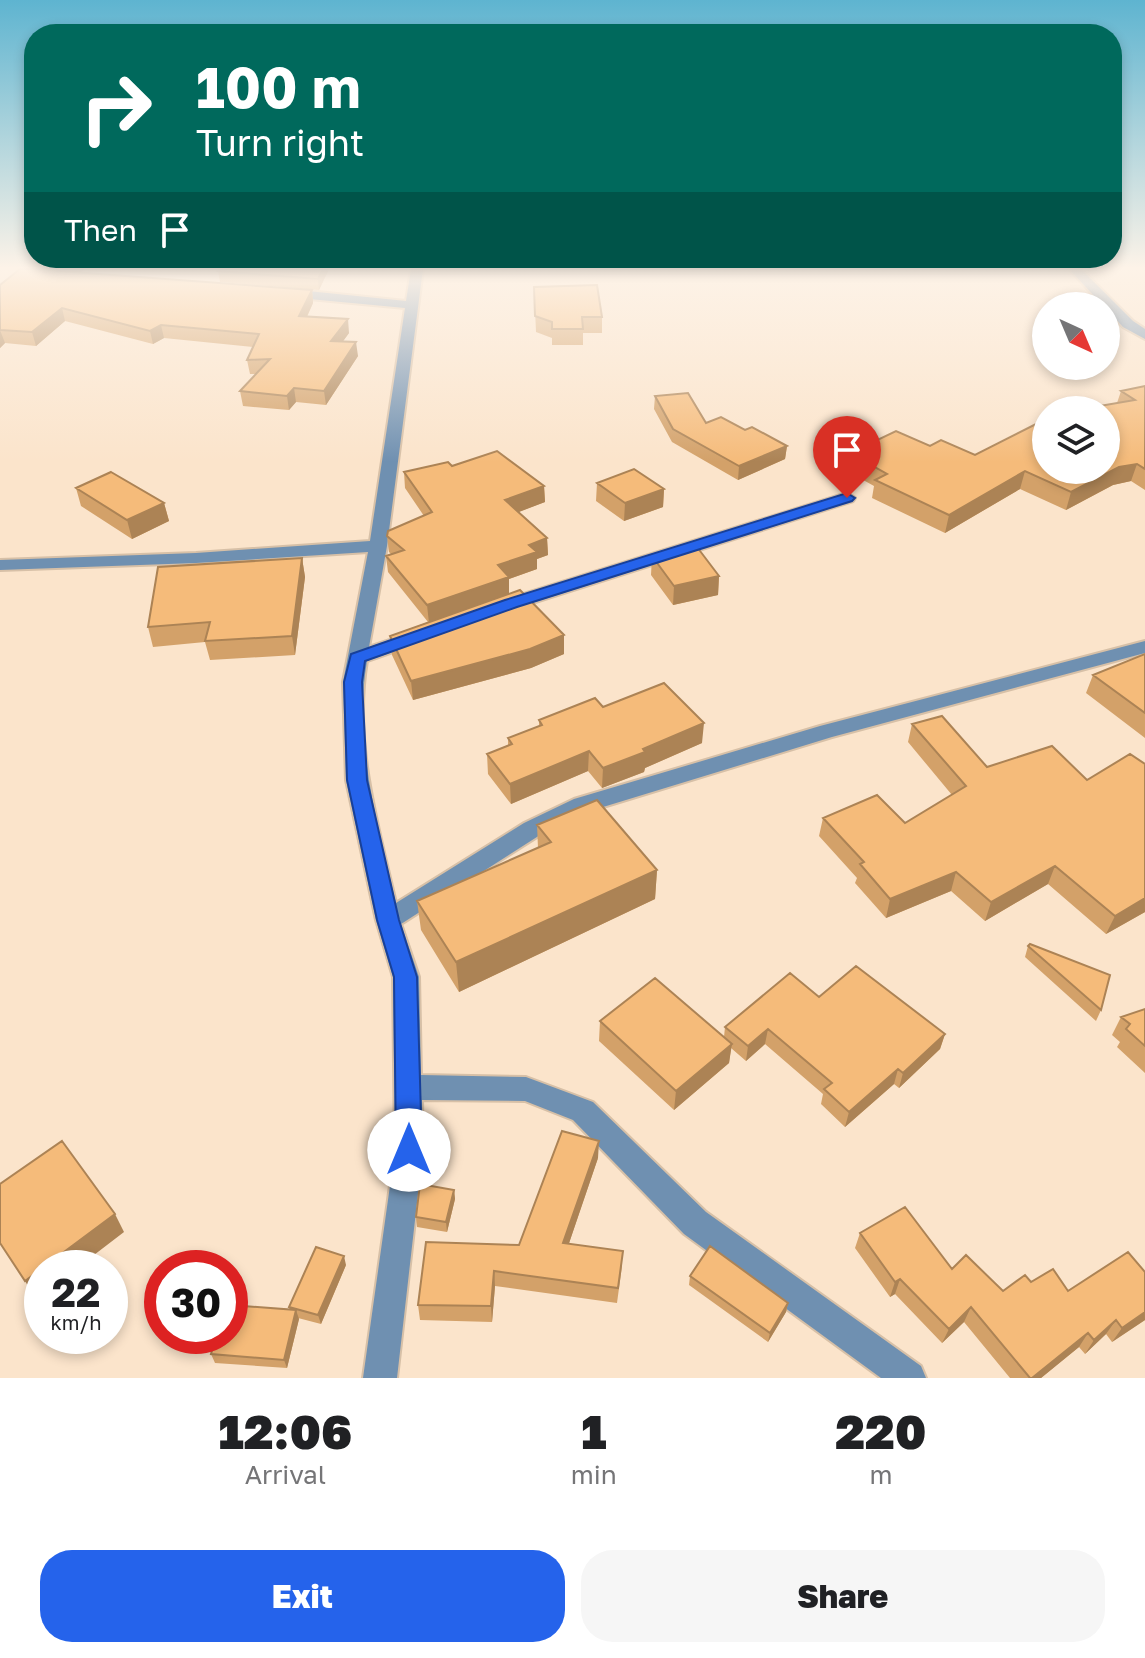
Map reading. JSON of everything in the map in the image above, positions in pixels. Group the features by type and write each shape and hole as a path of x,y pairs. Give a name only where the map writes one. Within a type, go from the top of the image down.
{"street":[{"path":"380,1378 409,1150 406,977 388,920 357,780 353,682 378,546 407,333"},
{"path":"483,613 847,498"},
{"path":"0,565 196,558 378,546"},
{"path":"357,658 441,628"},
{"path":"388,920 520,836 582,805 827,731 1145,647"},
{"path":"410,1087 526,1089 583,1111 695,1223 909,1378"}],"building":[{"path":"251,333 337,333 331,341 356,342 324,391 294,388 287,396 240,391 270,359 247,360 259,334"},
{"path":"1145,386 1145,469 1137,464 1120,467 1120,403 1135,400 1121,391"},
{"path":"688,393 706,423 721,417 745,430 752,427 787,446 739,466 673,429 655,396"},
{"path":"1032,426 1032,474 1025,471 949,515 875,480 887,474 850,453 896,431 930,446 941,440 975,455"},
{"path":"497,451 544,486 505,500 547,538 529,545 537,552 498,565 509,577 427,605 386,556 404,550 387,536 388,531 432,512 404,472 448,462 452,466"},
{"path":"634,469 664,489 625,503 597,483"},
{"path":"111,472 164,503 127,520 76,488"},
{"path":"1053,484 1086,484 1071,492"},
{"path":"697,547 719,576 674,586 652,556"},
{"path":"302,558 292,636 205,641 210,622 148,627 158,567"},
{"path":"520,590 564,635 530,649 411,681 390,636"},
{"path":"1145,654 1145,713 1093,675"},
{"path":"664,683 704,723 643,749 645,752 603,768 589,751 510,784 487,754 512,744 508,738 542,725 539,720 595,698 603,707"},
{"path":"942,716 987,767 1052,746 1087,780 1130,754 1145,764 1145,898 1115,916 1055,866 991,902 956,872 890,899 860,864 864,862 823,818 877,795 905,823 966,786 912,724"},
{"path":"597,800 657,870 456,962 417,901 551,842 537,825"},
{"path":"1030,944 1110,975 1101,1010 1028,946"},
{"path":"856,966 945,1034 903,1073 898,1069 849,1112 824,1089 832,1083 768,1029 748,1046 725,1027 790,973 819,997"},
{"path":"655,978 732,1044 676,1091 600,1021"},
{"path":"1145,1009 1145,1046 1126,1029 1130,1024 1121,1017"},
{"path":"562,1131 599,1141 563,1243 623,1251 618,1288 494,1271 491,1306 418,1305 426,1242 519,1245"},
{"path":"62,1141 115,1214 67,1250 24,1250 24,1279 0,1243 0,1184"},
{"path":"420,1184 454,1190 446,1222 416,1217"},
{"path":"905,1207 952,1269 966,1255 1003,1291 1025,1275 1031,1282 1053,1269 1068,1291 1128,1252 1145,1272 1145,1312 1122,1328 1116,1320 1094,1340 1088,1333 1030,1378 971,1307 949,1329 900,1279 895,1282 860,1233"},
{"path":"710,1246 788,1303 770,1333 690,1276"},
{"path":"316,1247 344,1256 318,1315 289,1307"},
{"path":"248,1306 296,1310 284,1360 211,1354 248,1354"}],"route":[{"path":"409,1150 406,977 388,920 357,780 353,682 357,658 511,603 847,498"}]}
